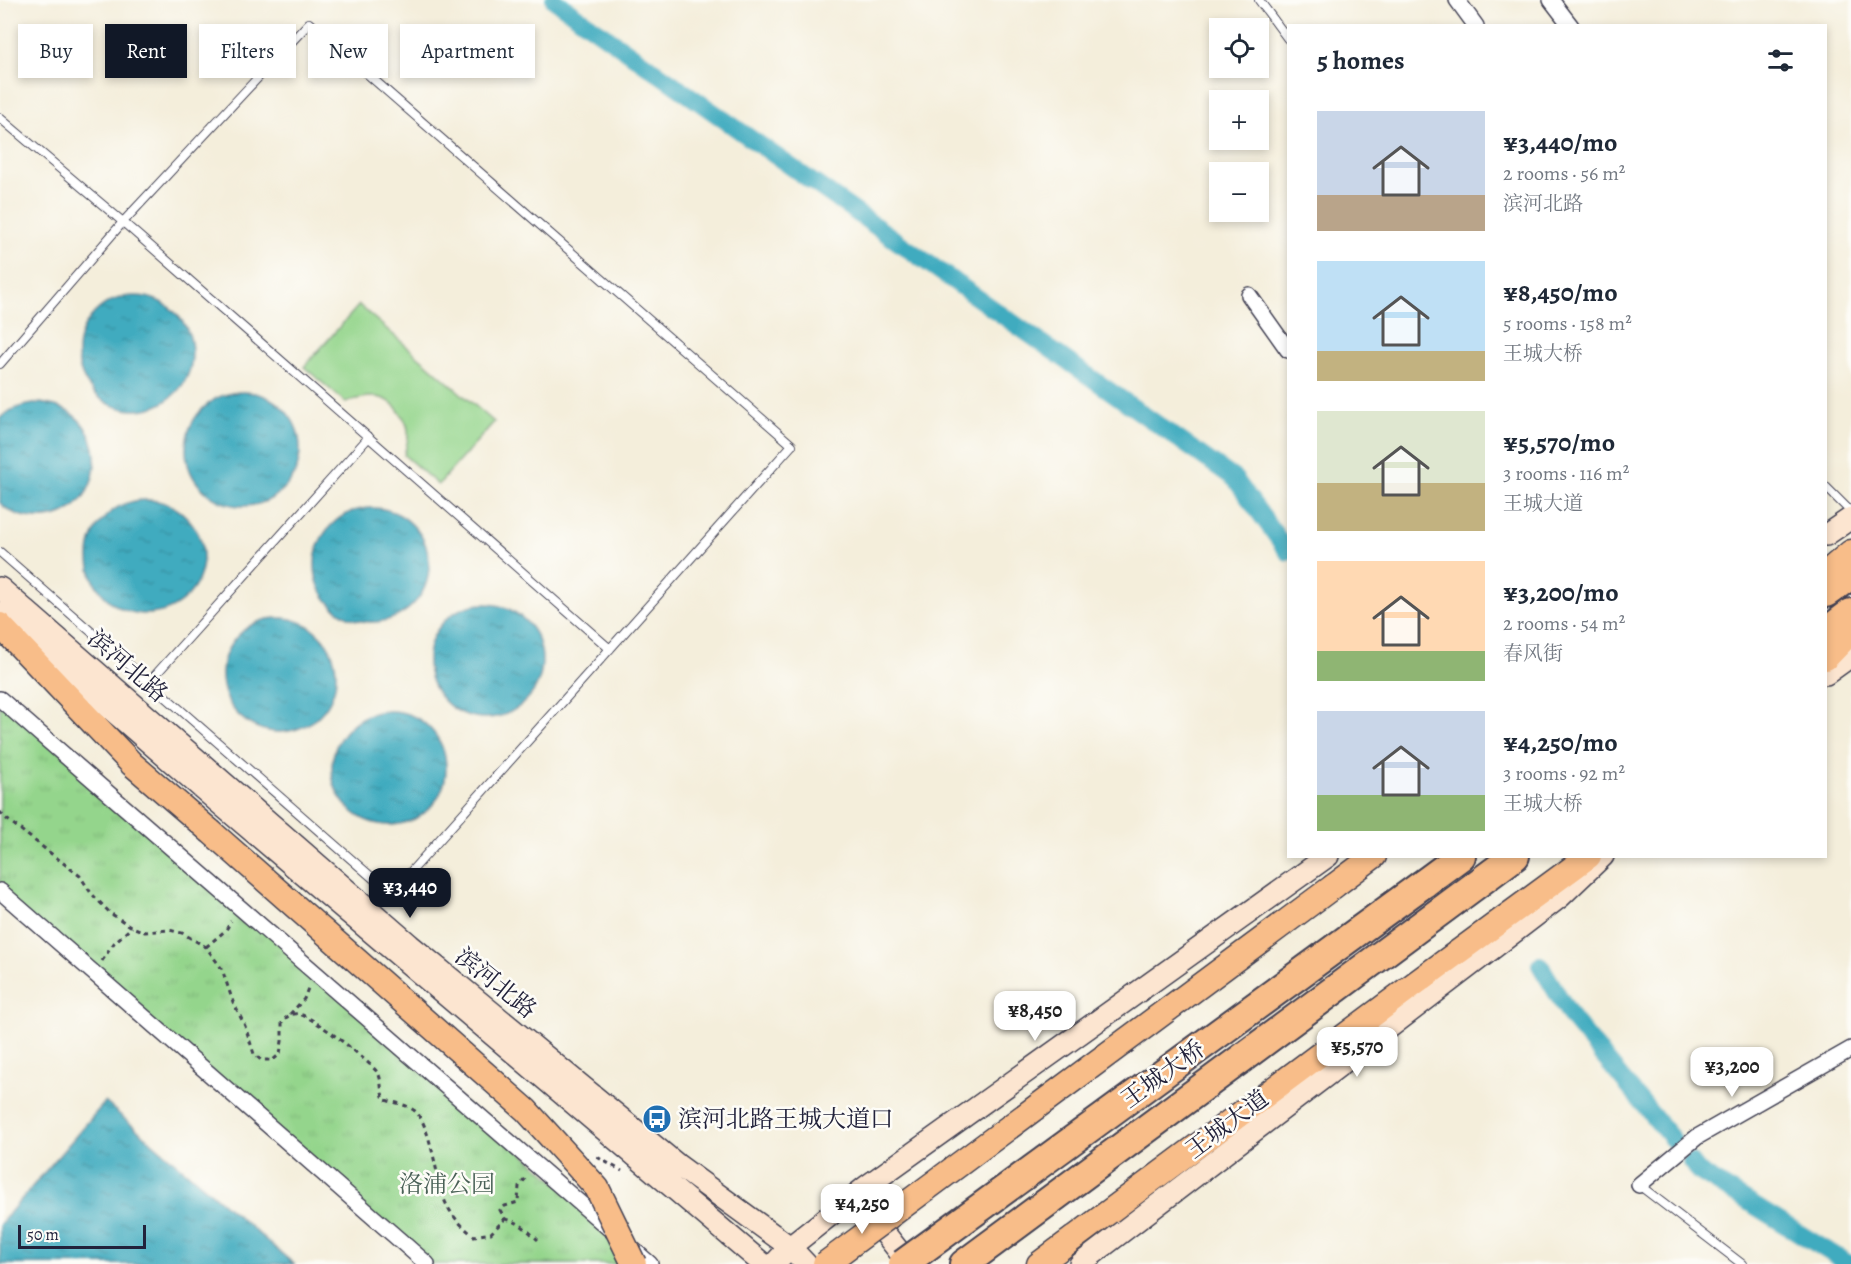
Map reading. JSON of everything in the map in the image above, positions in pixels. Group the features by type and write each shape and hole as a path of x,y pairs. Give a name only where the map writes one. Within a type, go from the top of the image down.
{"highway":[{"path":"1827,592 1851,575"},
{"path":"1827,631 1851,614"},
{"name":"王城大桥","path":"903,1264 1458,858"},
{"path":"1445,907 1512,858"},
{"name":"王城大桥","path":"964,1264 1445,907"}],"main road":[{"path":"1827,533 1851,518"},
{"path":"1827,567 1851,551"},
{"path":"1827,572 1851,551"},
{"name":"滨河北路","path":"0,588 410,945 679,1166 790,1248 806,1264"},
{"name":"滨河北路","path":"0,613 219,803 762,1264"},
{"path":"0,625 132,764 526,1110 597,1188 634,1264"},
{"path":"1827,657 1851,632"},
{"path":"1827,657 1851,642"},
{"path":"1827,673 1851,656"},
{"path":"774,1264 790,1248 867,1186 1325,858"},
{"path":"825,1264 1371,858"},
{"path":"1445,907 1519,858"},
{"name":"王城大道","path":"1039,1264 1586,858"},
{"path":"1080,1264 1560,897 1602,858"},
{"path":"867,1186 868,1212 909,1264"}],"street":[{"path":"1457,0 1475,24"},
{"path":"1551,0 1569,24"},
{"path":"1249,295 1287,349"},
{"path":"0,699 650,1264"},
{"path":"0,891 427,1264"},
{"path":"1639,1185 1697,1137 1851,1049"}],"lane":[{"path":"1259,0 1287,38"},
{"path":"0,364 123,222 309,23 792,445 391,894 0,552"},
{"path":"0,118 123,222 610,649"},
{"path":"148,682 369,437"},
{"path":"1827,488 1851,512"},
{"path":"1639,1185 1742,1264"}],"path":[{"path":"0,812 80,876 91,893 110,913 132,927 145,932 163,930 182,933 206,947 222,969 254,1054 261,1060 273,1060 280,1054 282,1021 304,999 308,990 309,968"},
{"path":"206,947 226,930 237,905"},
{"path":"97,976 103,957 114,943 132,927"},
{"path":"288,1015 298,1014 313,1019 377,1072 381,1081 381,1093 385,1100 406,1105 418,1113 425,1127 443,1198 454,1217 464,1228 474,1236 490,1233 505,1220 513,1220 538,1240"},
{"path":"505,1220 500,1210 518,1202 519,1186 538,1166"}],"green space":[{"path":"359,305 494,422 438,485 404,455 408,429 395,406 389,401 375,397 345,402 304,367"},
{"name":"洛浦公园","path":"0,699 650,1264 427,1264 0,891"}],"water":[{"path":"135,296 157,300 176,312 188,331 192,353 188,375 176,394 157,406 135,410 113,406 94,394 82,375 78,353 82,331 94,312 113,300"},
{"path":"243,392 265,396 284,408 296,427 300,449 296,471 284,490 265,502 243,506 221,502 202,490 190,471 186,449 190,427 202,408 221,396"},
{"path":"40,403 58,407 77,418 89,434 95,453 94,472 88,490 76,505 59,515 32,518 13,513 0,503 0,418 14,409"},
{"path":"146,500 168,504 187,516 199,535 203,557 199,579 187,598 168,610 146,614 124,610 105,598 93,579 89,557 93,535 105,516 124,504"},
{"path":"372,508 394,512 413,524 425,543 429,565 425,587 413,606 394,618 372,622 350,618 331,606 319,587 315,565 319,543 331,524 350,512"},
{"path":"485,604 507,608 525,621 538,639 542,661 538,683 525,701 507,714 485,718 463,714 445,701 432,683 428,661 432,639 445,621 463,608"},
{"path":"279,618 301,622 320,634 332,653 336,675 332,697 320,716 301,728 279,732 257,728 238,716 226,697 222,675 226,653 238,634 257,622"},
{"path":"389,711 411,715 429,728 442,746 446,768 442,790 429,808 411,821 389,825 367,821 349,808 336,790 332,768 336,746 349,728 367,715"},
{"path":"105,1102 294,1264 0,1264 0,1224"}],"waterway":[{"path":"554,0 1235,479 1287,551"},
{"path":"1540,965 1573,1020 1673,1140"},
{"path":"1691,1162 1698,1171 1849,1264"}],"place":[{"name":"滨河北路王城大道口","path":"657,1119"}]}
